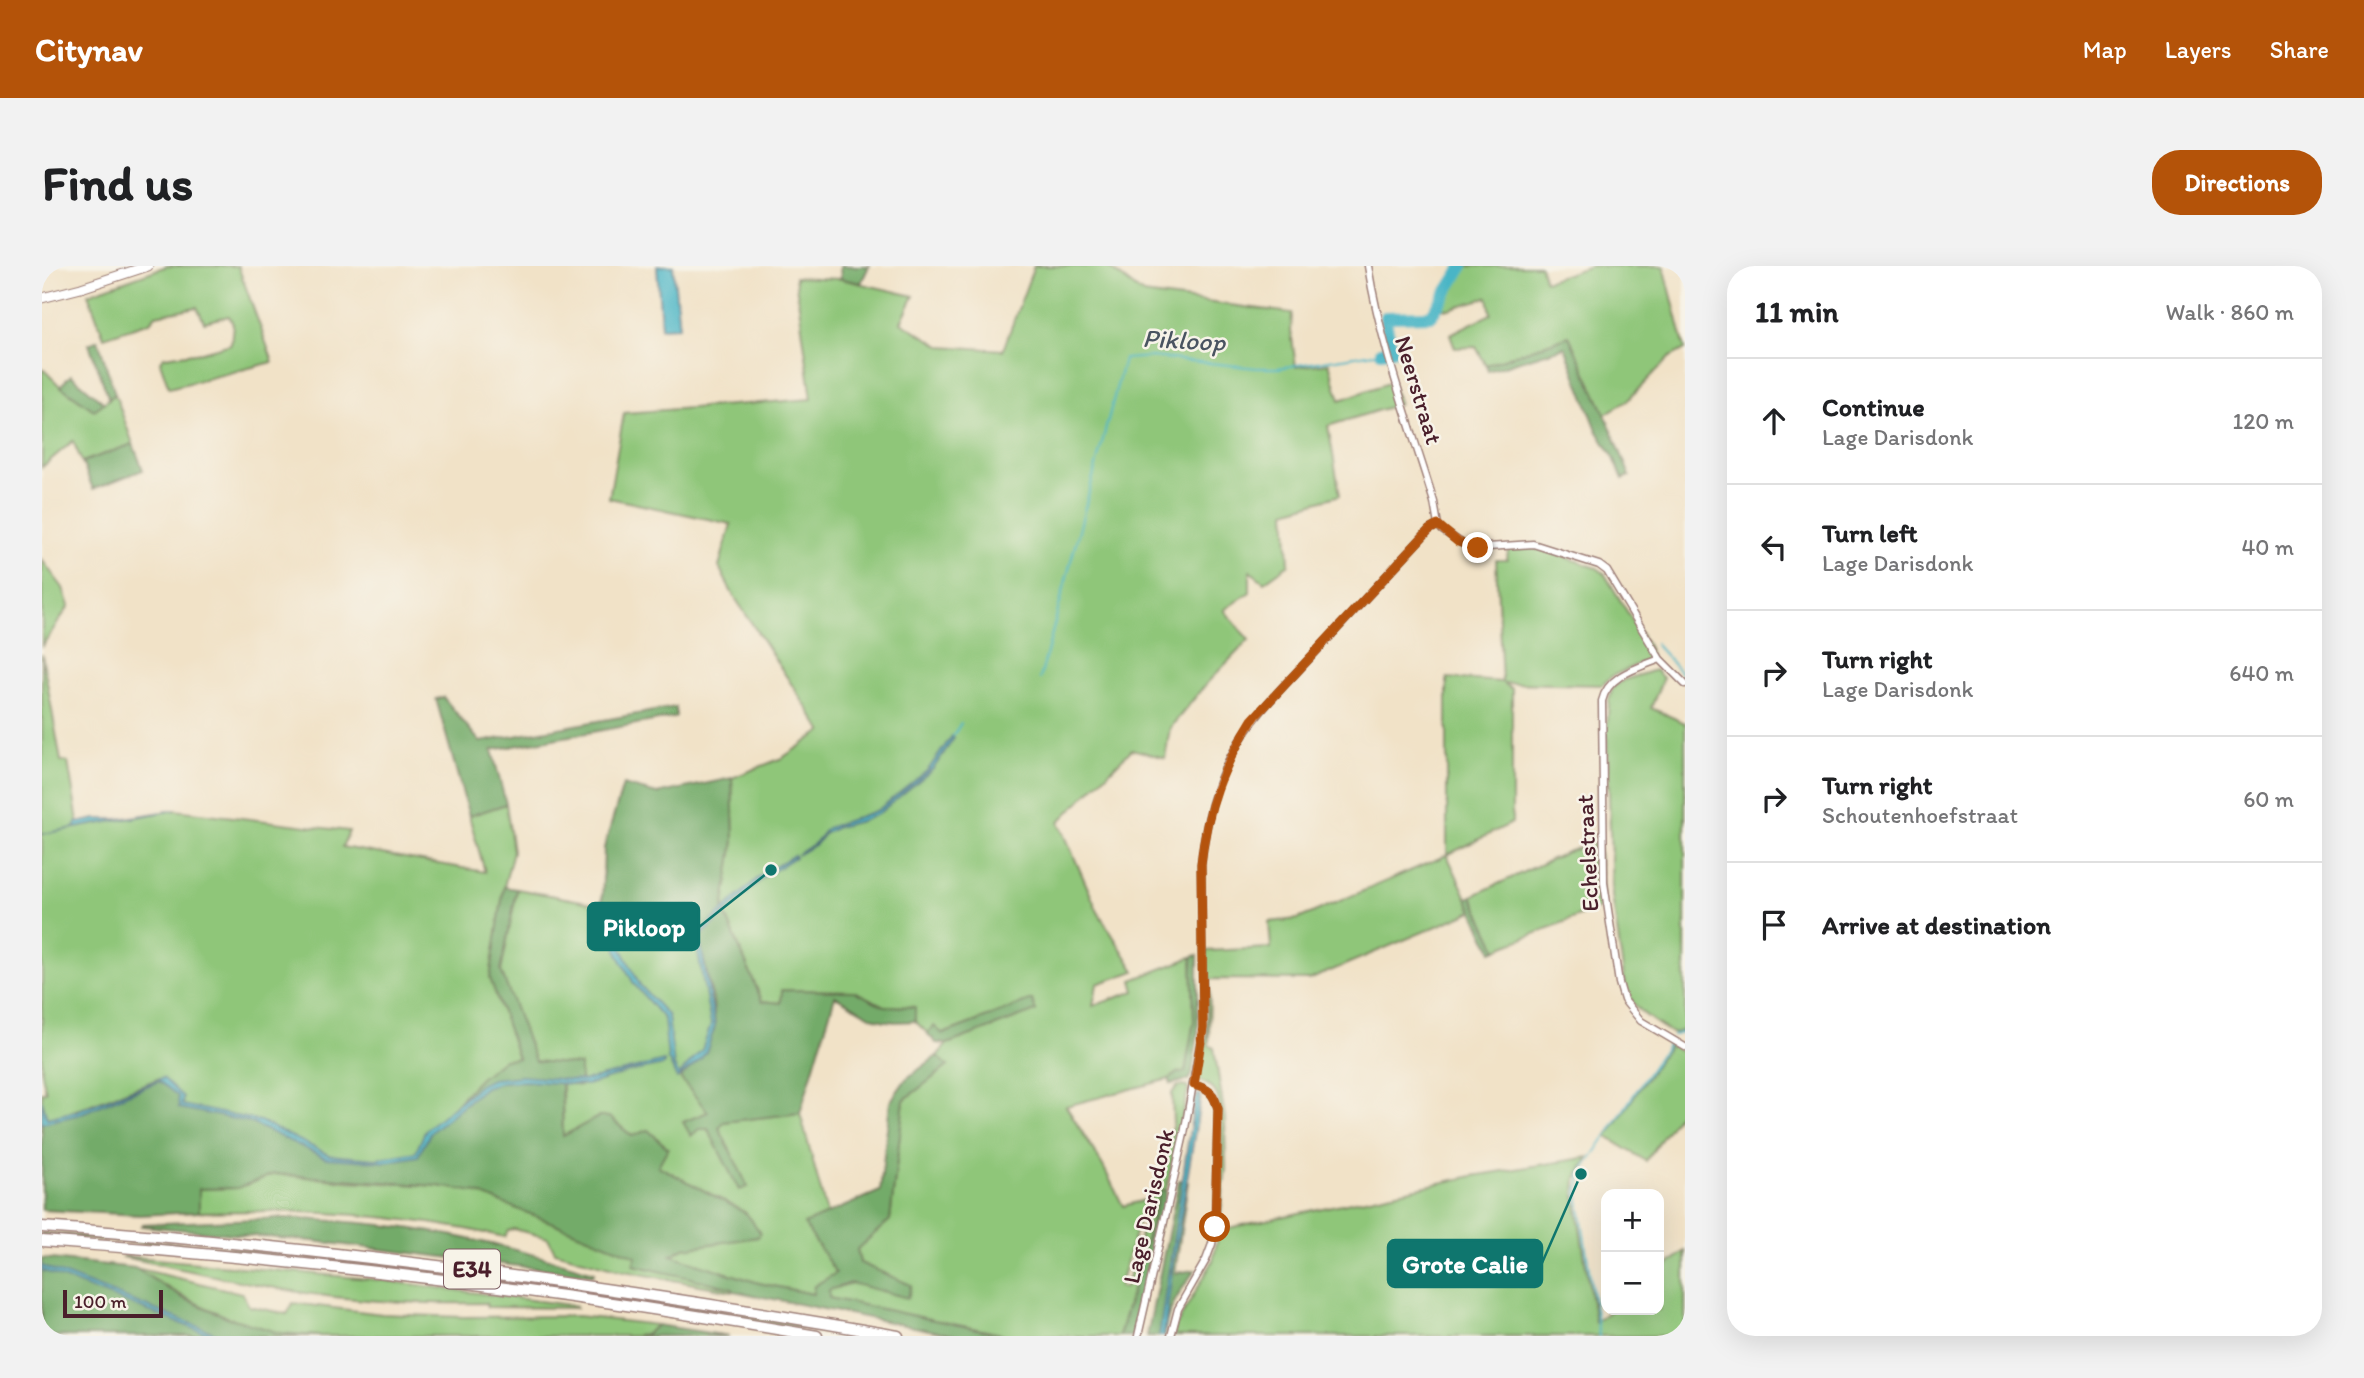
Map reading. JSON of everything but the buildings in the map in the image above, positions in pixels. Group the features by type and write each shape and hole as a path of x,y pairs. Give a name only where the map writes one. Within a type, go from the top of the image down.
{"highway":[{"name":"E34","path":"42,1227 220,1241 506,1274 701,1302 898,1336"},
{"name":"E34","path":"42,1241 386,1272 690,1314 817,1336"}],"street":[{"path":"42,299 148,266"},
{"name":"Neerstraat","path":"1368,266 1386,351 1434,502 1438,525"},
{"path":"1438,525 1458,542 1473,548 1533,544 1599,565 1607,571 1660,659 1685,684"},
{"name":"Lage Darisdonk","path":"1138,1336 1194,1085 1203,1028 1201,864 1212,803 1225,768 1252,720 1429,530 1438,525"},
{"name":"Echelstraat","path":"1660,659 1610,683 1602,701 1604,883 1624,1000 1641,1021 1685,1047"},
{"path":"1171,1336 1178,1309 1206,1260 1215,1227 1218,1109 1208,1088 1194,1085"}],"green space":[{"path":"167,266 238,266 273,362 169,388 160,362 164,357 202,352 231,344 233,324 229,316 204,322 197,307 156,315 150,322 104,337 88,294"},
{"path":"840,266 869,266 861,283 841,279"},
{"path":"1034,266 1107,266 1143,294 1292,313 1291,331 1296,367 1329,363 1340,400 1391,382 1399,404 1328,426 1340,495 1286,511 1289,564 1264,582 1250,571 1250,592 1224,610 1249,640 1206,684 1170,728 1165,758 1132,749 1059,822 1098,912 1135,971 1097,984 1093,1006 1135,991 1132,980 1192,957 1194,1021 1185,1072 1177,1073 1169,1079 1066,1106 1103,1166 1123,1206 1145,1200 1119,1287 1125,1288 1173,1124 1172,1093 1178,1086 1187,1087 1188,1090 1166,1191 1160,1190 1119,1336 1010,1336 829,1298 829,1290 851,1283 910,1285 860,1263 857,1249 890,1220 904,1100 948,1066 937,1056 947,1044 1036,1011 1032,1000 943,1034 934,1027 927,1033 915,1021 914,1007 884,1006 853,991 783,990 781,1003 762,1001 723,909 734,841 732,778 782,758 822,731 732,593 719,567 731,524 609,498 624,413 812,399 795,277 841,279 914,296 901,322 941,346 1003,350"},
{"path":"1463,266 1540,266 1545,281 1591,266 1664,266 1685,349 1669,358 1627,401 1605,414 1569,336 1486,365 1476,347 1455,348 1450,334 1491,314 1488,297 1449,309 1432,307"},
{"path":"1569,336 1630,476 1623,479 1597,430 1565,347 1488,371 1486,365"},
{"path":"98,340 115,394 109,399 89,344"},
{"path":"42,368 60,386 94,410 115,394 133,444 82,462 73,441 42,467"},
{"path":"71,375 104,403 94,410 60,386"},
{"path":"133,444 143,470 93,489 82,462"},
{"path":"1539,548 1597,568 1604,573 1649,648 1651,658 1612,676 1602,685 1503,683 1512,689 1512,823 1447,855 1447,678 1502,682 1496,560 1507,560 1508,550"},
{"path":"42,560 63,588 69,606 42,646"},
{"path":"42,654 61,761 68,762 79,827 175,810 349,831 342,847 485,872 469,816 506,804 513,851 504,887 490,978 518,1058 420,1152 380,1160 337,1158 67,1117 42,1119 42,1092 46,1092 42,1074"},
{"path":"1655,670 1663,678 1651,708 1685,723 1685,1029 1673,1034 1640,1010 1626,991 1612,896 1607,731 1609,700 1613,687 1624,680"},
{"path":"443,697 480,742 676,707 676,717 492,750 506,804 469,816 436,699"},
{"path":"732,778 734,841 723,909 762,1001 781,1003 782,990 854,991 884,1006 915,1007 915,1021 880,1020 835,996 800,1113 724,1122 719,1128 748,1187 739,1190 708,1129 699,1129 691,1136 683,1122 708,1112 680,1078 706,1052 715,1026 713,1000 699,939 686,910 611,928 602,905 604,848 623,785 657,794"},
{"path":"1598,842 1604,906 1497,949 1472,896 1567,852"},
{"path":"1447,855 1473,911 1309,980 1210,979 1209,1045 1214,1048 1225,1118 1226,1168 1219,1230 1473,1176 1589,1157 1576,1179 1575,1195 1595,1322 1604,1315 1664,1315 1664,1268 1685,1251 1685,1336 1174,1336 1176,1326 1213,1261 1219,1231 1217,1230 1222,1139 1219,1104 1216,1093 1209,1085 1199,1080 1207,1036 1206,951 1271,948 1269,922 1298,919"},
{"path":"504,887 517,889 501,971 535,1061 580,1065 580,1086 561,1084 563,1136 598,1117 609,1117 632,1136 648,1130 668,1148 658,1166 746,1213 760,1232 758,1237 684,1248 671,1255 759,1283 813,1294 814,1286 836,1273 804,1224 880,1191 890,1102 906,1079 937,1056 948,1066 904,1100 890,1220 857,1249 860,1263 911,1285 908,1298 851,1283 829,1290 829,1298 1010,1336 959,1336 733,1291 733,1288 633,1265 636,1256 475,1192 438,1186 274,1174 238,1188 199,1189 199,1212 140,1215 42,1210 42,1119 68,1113 158,1079 179,1095 181,1106 245,1118 326,1157 380,1160 420,1152 423,1139 480,1078 504,1059 518,1058 490,978"},
{"path":"517,889 602,905 611,928 686,910 699,939 713,1000 715,1026 706,1052 708,1112 684,1122 699,1129 707,1129 747,1187 719,1129 723,1122 800,1113 827,1214 805,1225 836,1273 814,1286 813,1294 759,1283 670,1255 683,1248 757,1237 746,1213 658,1166 632,1136 609,1117 563,1137 562,1082 535,1062 501,971"},
{"path":"1472,896 1497,949 1492,951 1467,898"},
{"path":"1198,955 1198,1031 1192,1075 1189,1080 1171,1084 1169,1079 1177,1073 1185,1072 1194,1021 1192,957"},
{"path":"1032,1000 1036,1011 947,1044 936,1043 927,1033 934,1026 943,1034"},
{"path":"1669,1045 1685,1054 1685,1105 1646,1161 1607,1137"},
{"path":"274,1174 475,1191 636,1256 634,1265 734,1288 733,1291 624,1271 555,1252 548,1238 514,1229 508,1231 505,1237 391,1218 276,1211 199,1212 199,1189 238,1188"},
{"path":"1179,1180 1188,1182 1175,1273 1195,1270 1171,1309 1165,1336 1147,1336"},
{"path":"1161,1189 1166,1191 1133,1336 1119,1336"},
{"path":"282,1218 376,1224 432,1232 514,1249 594,1272 593,1275 312,1241 141,1226"},
{"path":"42,1233 418,1268 671,1302 872,1336 850,1336 447,1275 245,1252 42,1236"},
{"path":"124,1256 380,1280 576,1308 487,1307 486,1303 340,1298 246,1282"},
{"path":"42,1258 135,1268 183,1298 227,1317 280,1333 318,1336 42,1336"},
{"path":"135,1268 242,1293 249,1306 287,1314 293,1303 382,1314 463,1317 578,1316 657,1325 646,1334 636,1336 285,1334 223,1315"},
{"path":"657,1325 729,1336 636,1336 646,1334"}],"water":[{"path":"657,266 673,266 679,327 661,328"},
{"path":"952,736 954,738 933,769 878,814 837,827 824,834 816,844 797,855 815,843 827,828 878,810 928,770"},
{"path":"175,810 42,834 74,828 76,823 96,819 119,819"},
{"path":"794,855 795,857 763,878 701,936 715,1026 706,1052 677,1079 668,1059 664,1019 634,984 618,954 615,940 618,941 640,985 668,1016 674,1066 679,1075 702,1050 711,1025 696,941 699,933 760,876"},
{"path":"664,1061 664,1065 587,1085 526,1081 502,1082 485,1087 431,1132 418,1156 386,1162 326,1158 249,1122 179,1108 178,1096 159,1081 77,1115 42,1123 42,1100 47,1118 76,1111 163,1078 183,1097 182,1105 260,1121 329,1155 376,1159 416,1152 426,1129 481,1084 492,1079 521,1076 584,1081"},
{"path":"1198,1094 1201,1095 1173,1263 1164,1336 1159,1336 1194,1103"},
{"path":"42,1266 223,1336 213,1336 42,1270"}],"waterway":[{"name":"Pikloop","path":"1381,352 1392,350 1385,317 1431,316 1463,266"},
{"name":"Pikloop","path":"1040,679 1124,359 1152,357 1278,368 1381,352"},
{"path":"1655,644 1685,677"},
{"name":"Pikloop","path":"953,736 961,723"},
{"path":"1673,1036 1685,1031"},
{"path":"1599,1336 1578,1194 1581,1174 1669,1042"}],"place":[{"name":"Pikloop","path":"771,870"},
{"name":"Grote Calie","path":"1581,1174"}],"route":[{"path":"1215,1227 1218,1109 1208,1088 1194,1085 1203,1028 1201,864 1214,795 1231,756 1252,720 1429,530 1438,525 1458,542 1478,548"}]}
